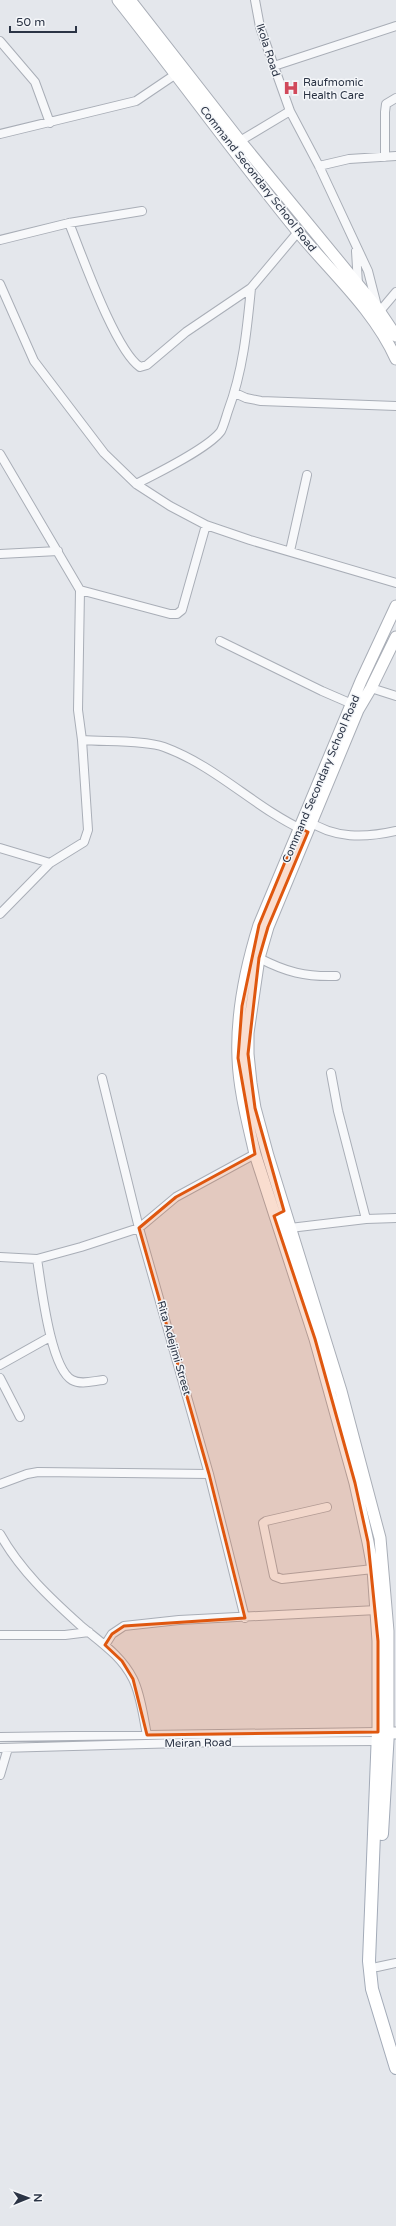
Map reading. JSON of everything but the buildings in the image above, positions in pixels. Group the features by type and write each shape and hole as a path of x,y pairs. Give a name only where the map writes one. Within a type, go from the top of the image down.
{"main road":[{"name":"Command Secondary School Road","path":"118,0 298,232 354,288 379,310 396,336"},
{"name":"Command Secondary School Road","path":"130,0 354,288 381,330 396,359"},
{"name":"Command Secondary School Road","path":"306,825 352,704 396,606"},
{"name":"Command Secondary School Road","path":"254,955 263,926 306,825 358,710 372,688 396,637"},
{"name":"Command Secondary School Road","path":"254,955 263,944 263,926"},
{"path":"254,955 239,1026 238,1058 247,1117 255,1154 279,1213 290,1228 341,1391 380,1538 388,1631 387,1737 377,1967 384,2006 396,2042"},
{"path":"254,955 248,1033 248,1054 255,1108 279,1213 355,1483 373,1569 387,1737 369,1961 372,1989 396,2068"}],"street":[{"name":"Ikola Road","path":"255,0 260,27 290,111 368,271 379,310"},
{"path":"274,66 396,26"},
{"path":"0,41 35,82 50,123"},
{"path":"0,134 136,101 176,74"},
{"path":"385,157 386,104 396,98"},
{"path":"240,141 290,111"},
{"path":"318,166 349,159 396,156"},
{"path":"0,240 69,223 142,210"},
{"path":"69,223 118,340 134,363 140,367 147,365 186,332 251,288 298,232"},
{"path":"354,288 355,244"},
{"path":"0,284 34,362 104,453 136,484 170,506 206,525 396,583"},
{"path":"136,484 181,460 214,438 221,430 235,393 246,344 251,288"},
{"path":"379,310 396,292"},
{"path":"235,393 246,398 261,401 396,406"},
{"path":"0,454 80,590 78,710 82,740 87,836 84,842 50,863 0,914"},
{"path":"290,551 308,476"},
{"path":"80,590 170,614 177,614 182,610 206,525"},
{"path":"0,554 58,551"},
{"path":"220,641 352,704"},
{"path":"372,688 396,696"},
{"path":"82,740 163,747 179,753 214,772 269,812 335,834 373,836 396,831"},
{"path":"0,848 50,863"},
{"path":"254,955 282,970 295,973 336,976"},
{"path":"331,1073 338,1111 366,1219"},
{"name":"Rita Adejimi Street","path":"102,1078 140,1228 209,1474 245,1618"},
{"path":"0,1257 37,1259 140,1228 176,1197 255,1154"},
{"path":"290,1228 366,1219 396,1218"},
{"path":"37,1259 50,1337 64,1373 72,1380 82,1382 103,1380"},
{"path":"0,1364 50,1337"},
{"path":"0,1378 20,1417"},
{"path":"0,1484 27,1474 38,1472 209,1474"},
{"path":"327,1508 266,1521 263,1523 274,1576 282,1579 373,1569"},
{"path":"0,1534 21,1567 89,1632 122,1661 133,1679 147,1734"},
{"path":"105,1645 112,1634 124,1626 179,1620 245,1618 376,1610"},
{"path":"0,1635 65,1635 89,1632"},
{"name":"Meiran Road","path":"0,1737 147,1734 387,1737"},
{"name":"Meiran Road","path":"4,1748 316,1737"},
{"path":"0,1775 4,1748"},
{"path":"377,1967 396,1963"}],"highlighted area":[{"path":"299,828 308,832 268,927 259,958 248,1054 255,1108 284,1211 274,1216 315,1339 355,1483 368,1542 378,1641 378,1732 147,1735 133,1679 122,1661 105,1645 112,1634 124,1626 245,1618 209,1474 139,1228 176,1197 255,1154 238,1058 242,1006 259,925"}],"place":[{"name":"Raufmomic Health Care","path":"291,88"}]}
